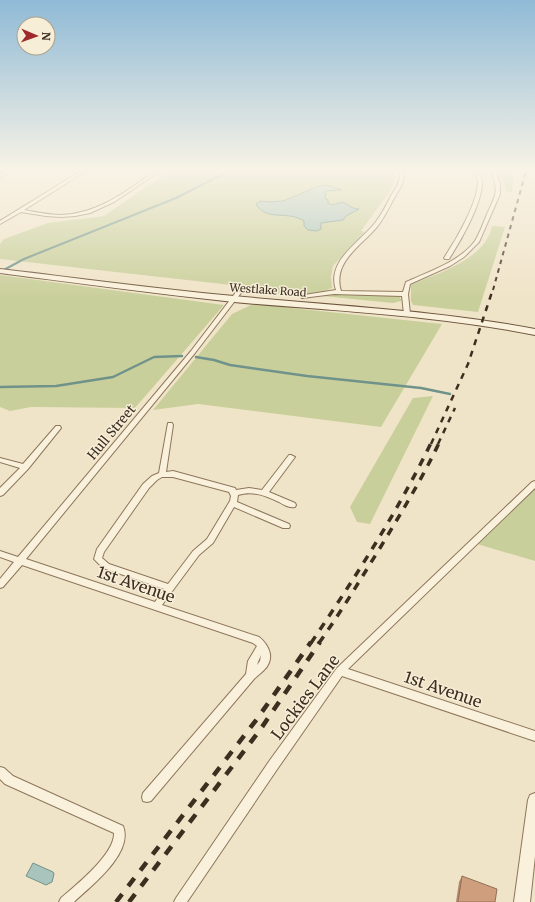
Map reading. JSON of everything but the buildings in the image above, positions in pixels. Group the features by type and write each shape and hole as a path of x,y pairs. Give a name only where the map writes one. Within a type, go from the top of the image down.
{"main road":[{"name":"Westlake Road","path":"0,265 236,296 304,297 406,311 535,332"},
{"name":"Westlake Road","path":"0,272 301,303 406,311 535,325"}],"street":[{"path":"0,223 17,213"},
{"path":"37,213 60,216 82,213"},
{"path":"339,292 335,282 338,267 376,225 383,213"},
{"path":"447,258 458,240 469,213"},
{"path":"406,311 405,294 406,287 410,281 440,270 462,256 477,241 489,213"},
{"path":"304,297 326,292 405,294"},
{"name":"Hull Street","path":"0,585 193,352 236,296"},
{"path":"162,474 170,426"},
{"path":"0,493 25,467 58,428"},
{"path":"264,493 290,457"},
{"path":"0,460 25,467"},
{"path":"171,588 113,569 101,563 98,559 100,551 154,477 162,474 173,474 217,485 235,492 246,489 264,493 292,504"},
{"name":"Lockies Lane","path":"180,902 283,751 340,671 535,484"},
{"path":"156,607 196,553 210,541 232,503 235,492"},
{"path":"232,503 286,526"},
{"name":"1st Avenue","path":"0,554 256,640 266,650 266,659 264,664 251,675 205,732 147,797"},
{"name":"1st Avenue","path":"340,671 535,736"},
{"path":"0,772 9,780 119,830 120,838 112,854 96,874 65,902"},
{"path":"522,902 535,800"}],"green space":[{"path":"108,213 374,213 361,231 365,232 333,266 331,277 332,288 309,294 293,295 269,293 268,289 0,259 0,244 4,239 48,223 104,216"},
{"path":"492,226 505,227 478,312 413,305 411,301 411,285 447,270 471,256 488,238"},
{"path":"0,275 224,305 135,408 31,407 10,411 0,407"},
{"path":"330,294 399,296 401,301 393,303 322,296"},
{"path":"253,304 442,324 381,427 198,404 153,410 232,314"},
{"path":"433,396 370,524 357,522 350,507 413,398"},
{"path":"535,487 535,561 477,544"}],"water":[{"path":"266,213 351,213 343,220 321,223 321,229 317,231 308,230 304,226 304,221 298,218"},
{"path":"33,863 53,872 52,882 46,885 26,876"}],"waterway":[{"path":"0,272 24,259 138,213"},
{"path":"0,387 56,386 113,377 154,357 182,356"},
{"path":"196,357 214,360 230,365 307,376 421,388 450,394"}],"railway":[{"path":"493,290 514,213"},
{"path":"431,444 468,364 493,289"},
{"path":"438,444 455,408"},
{"path":"311,643 359,570 404,495 431,443"},
{"path":"319,643 396,522 439,443"},
{"path":"116,902 257,719 311,642"},
{"path":"129,902 260,730 320,642"}]}
